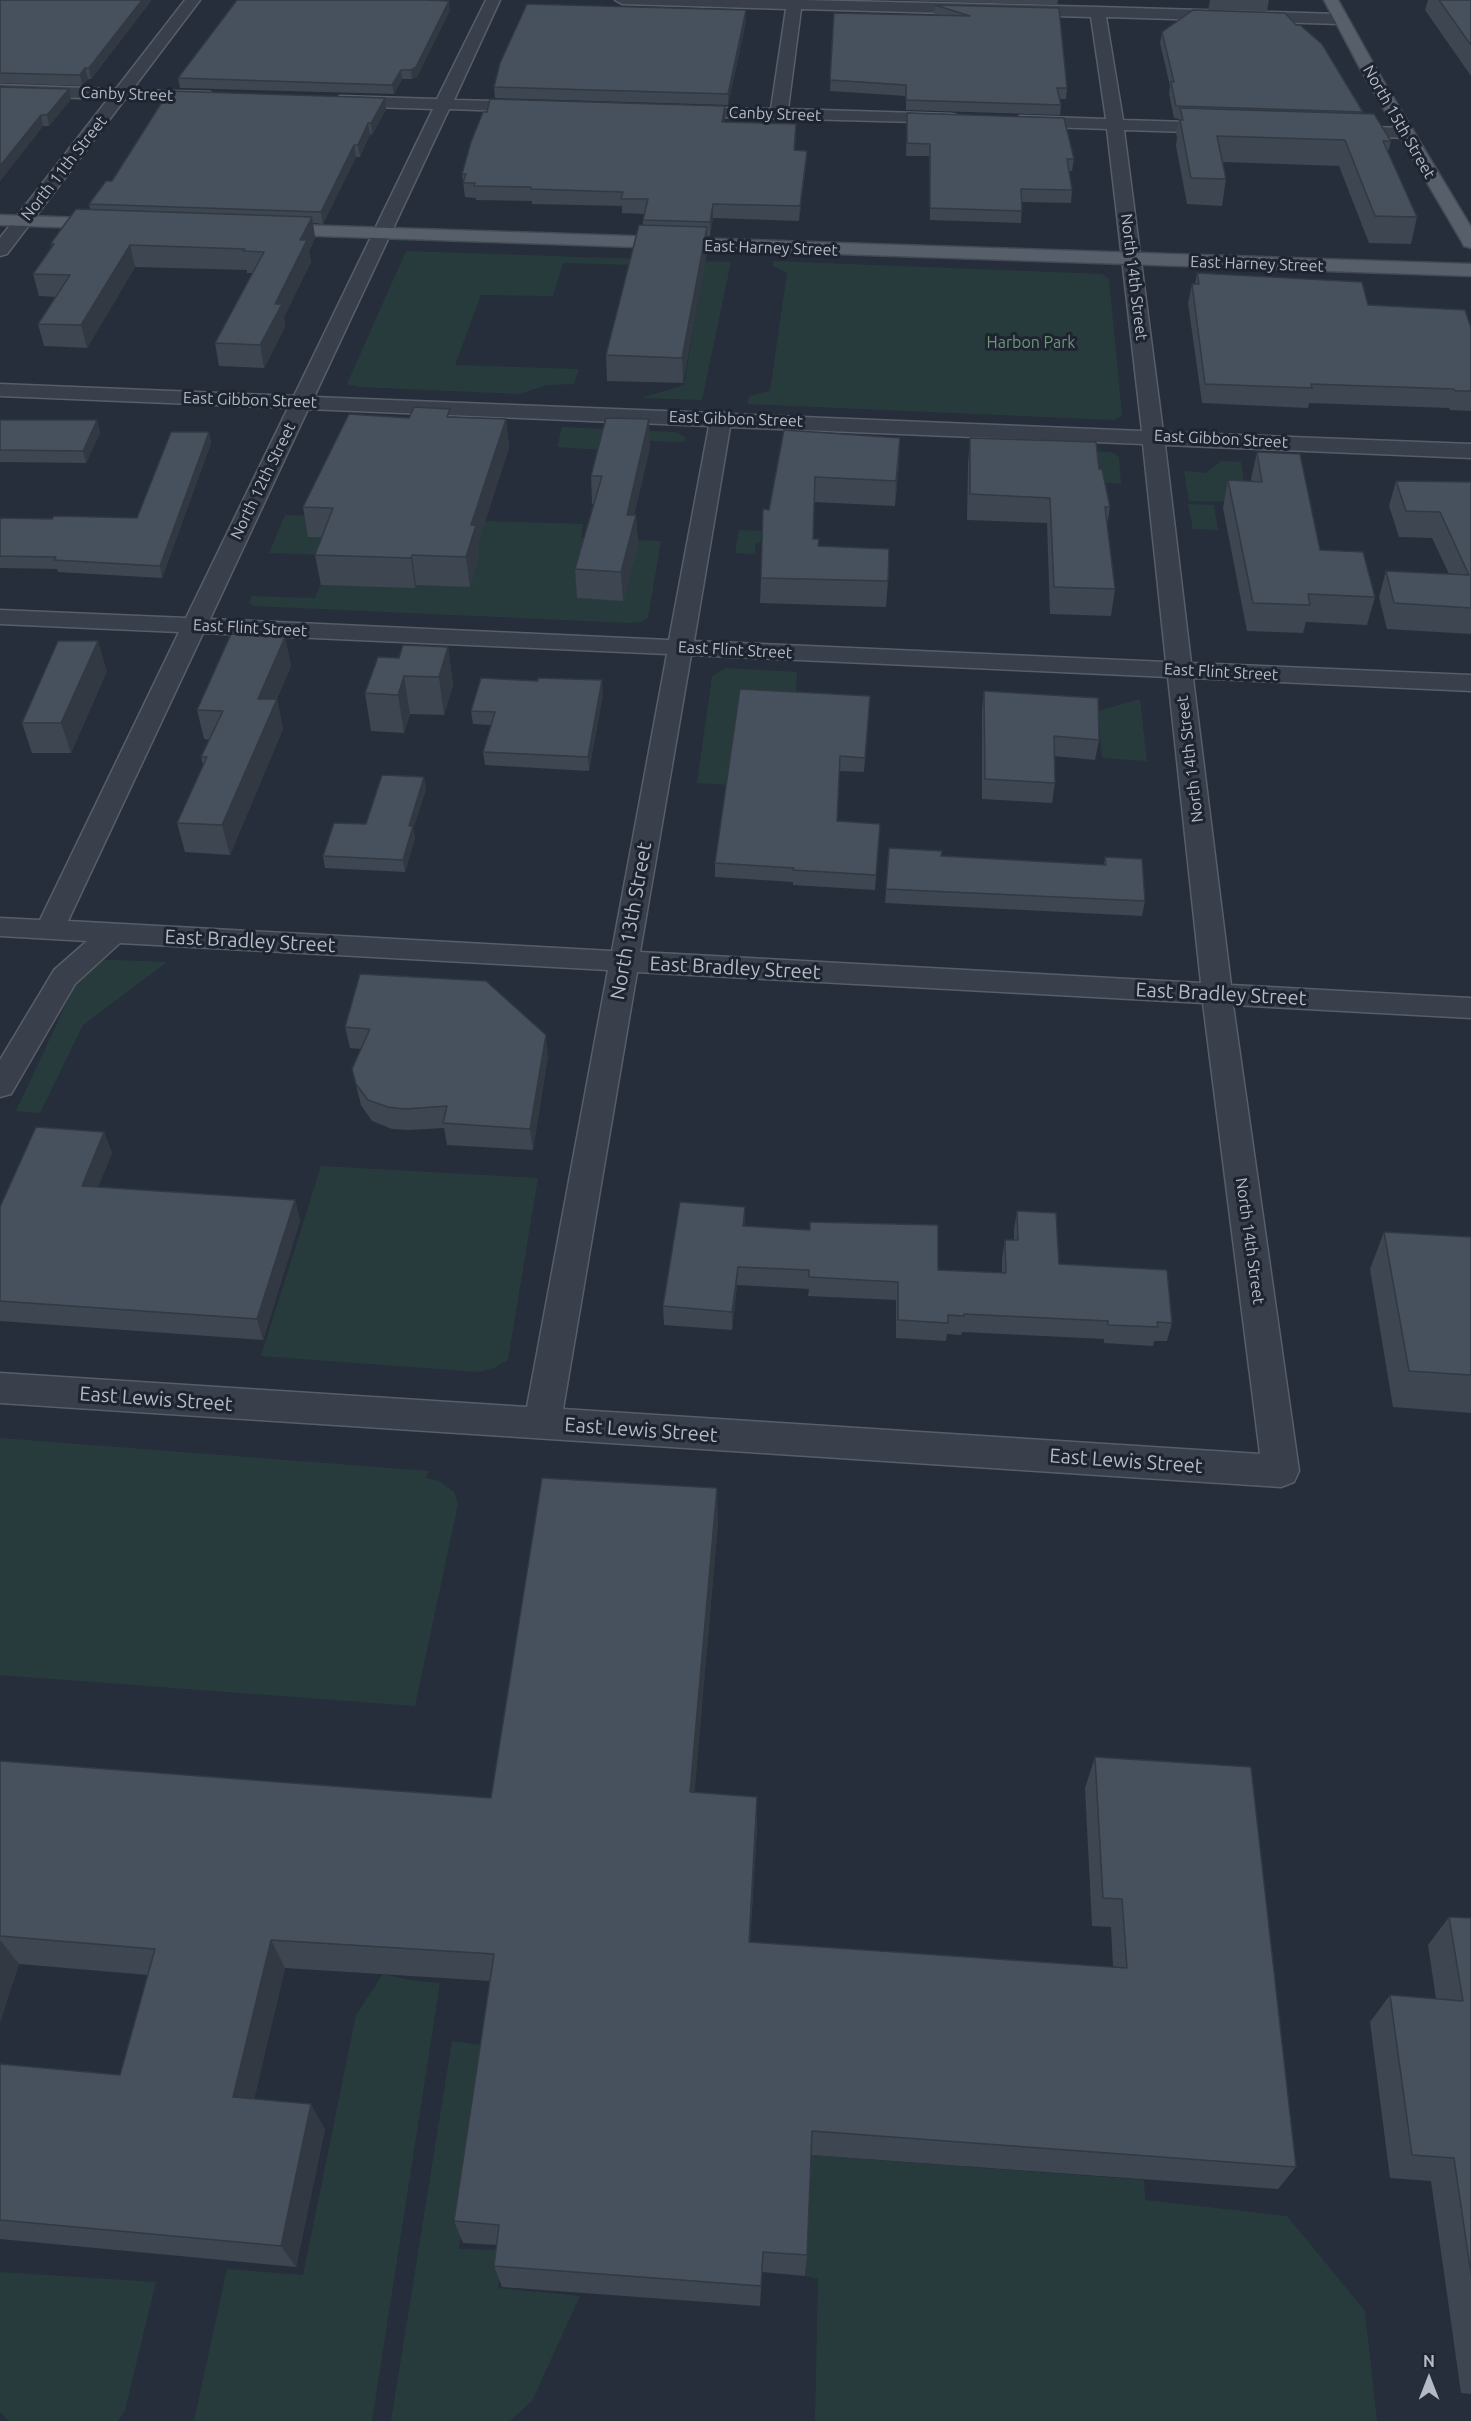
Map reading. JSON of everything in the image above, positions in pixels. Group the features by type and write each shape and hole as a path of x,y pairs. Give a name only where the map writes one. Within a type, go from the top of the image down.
{"main road":[{"name":"North 15th Street","path":"1331,0 1339,19 1471,242"},
{"path":"0,220 136,225"},
{"name":"East Harney Street","path":"253,229 1471,270"}],"street":[{"name":"North 11th Street","path":"0,250 193,0"},
{"name":"North 12th Street","path":"49,930 493,0"},
{"path":"622,0 795,2 1339,19"},
{"path":"779,114 795,2"},
{"name":"North 14th Street","path":"1098,12 1115,124 1130,260 1143,350 1217,994 1281,1471"},
{"name":"Canby Street","path":"0,90 228,98"},
{"path":"324,100 551,107"},
{"name":"Canby Street","path":"671,111 964,120"},
{"path":"999,121 1243,128"},
{"path":"1324,131 1406,133"},
{"name":"East Gibbon Street","path":"0,390 721,418 1471,451"},
{"name":"North 13th Street","path":"542,1424 721,418"},
{"name":"East Flint Street","path":"0,617 1471,683"},
{"name":"East Bradley Street","path":"0,927 1471,1008"},
{"path":"0,1086 64,976 114,933"},
{"name":"East Lewis Street","path":"0,1388 1281,1471"}],"green space":[{"path":"406,251 731,262 702,400 641,398 684,385 704,267 563,263 553,296 481,295 455,365 579,369 574,384 547,385 519,394 359,387 347,384"},
{"name":"Harbon Park","path":"773,261 1102,274 1109,279 1122,415 1114,420 747,404 749,396 770,391 787,273 773,266"},
{"path":"562,427 675,432 685,437 684,442 642,441 604,450 557,447"},
{"path":"1030,449 1115,454 1119,457 1121,484 1100,482"},
{"path":"1221,461 1241,462 1247,502 1189,501 1184,471 1206,473"},
{"path":"1188,504 1214,505 1218,530 1193,529"},
{"path":"285,515 583,524 581,538 661,541 648,618 641,622 630,623 254,606 249,603 252,596 315,598 331,555 269,553"},
{"path":"739,530 762,531 760,543 755,544 755,554 735,553"},
{"path":"726,668 797,672 790,789 697,783 712,676"},
{"path":"1140,699 1147,761 1102,758 1098,711"},
{"path":"87,959 167,962 83,1025 40,1113 16,1111"},
{"path":"321,1166 538,1178 508,1360 494,1368 478,1372 261,1356"},
{"path":"0,1438 429,1471 426,1478 439,1481 454,1492 458,1504 415,1706 0,1675"},
{"path":"383,1974 409,1980 440,1983 372,2421 194,2421 227,2269 303,2275 356,2015"},
{"path":"452,2041 488,2046 459,2249 504,2250 498,2288 580,2296 532,2401 510,2421 391,2421"},
{"path":"810,2155 1144,2180 1145,2200 1287,2216 1365,2311 1377,2421 815,2421 818,2279 805,2276"},
{"path":"0,2272 156,2282 125,2410 118,2421 9,2421 0,2412"}],"building":[{"path":"0,0 142,0 89,68 85,68 80,75 0,73"},
{"path":"237,0 449,1 416,67 411,70 401,70 392,85 178,78"},
{"path":"1439,0 1471,0 1471,45"},
{"path":"527,4 746,10 728,94 494,87 500,63"},
{"path":"935,5 1059,8 1067,88 1057,88 1061,105 906,100 906,85 830,80 834,13 970,16"},
{"path":"1193,10 1285,13 1296,25 1300,25 1322,44 1363,112 1176,106 1171,82 1174,82 1162,32"},
{"path":"0,87 69,89 47,115 41,115 0,166"},
{"path":"169,91 385,98 371,123 368,123 358,145 354,145 321,212 89,204 106,181 112,181"},
{"path":"490,99 725,106 722,122 796,124 794,150 807,151 800,206 713,204 710,222 643,220 648,199 621,199 623,192 474,186 475,183 463,183 466,174 462,174 471,142 483,112 487,112"},
{"path":"1180,108 1374,114 1391,141 1383,141 1417,217 1375,216 1345,140 1217,136 1226,179 1191,178 1180,120 1183,120"},
{"path":"907,113 1064,118 1074,159 1067,159 1072,190 1021,189 1022,211 930,208 930,144 907,143"},
{"path":"76,209 312,217 300,240 307,240 275,304 282,304 260,345 215,343 264,252 243,251 245,249 130,245 81,325 38,324 70,275 33,274 54,244 51,243"},
{"path":"639,225 707,227 682,358 606,355"},
{"path":"1197,273 1362,282 1368,305 1465,310 1471,328 1471,391 1311,384 1312,388 1205,384 1192,284 1199,284"},
{"path":"414,407 450,409 447,417 506,419 471,525 476,525 466,557 315,555 333,508 303,507 349,414 409,418"},
{"path":"606,418 649,419 627,515 636,515 621,572 575,569 602,476 591,476"},
{"path":"0,420 97,420 83,451 0,450"},
{"path":"784,430 900,438 896,481 815,477 813,539 819,539 818,546 889,549 888,581 761,578 763,509 769,510"},
{"path":"171,432 209,432 160,566 54,560 56,557 0,556 0,518 52,519 54,516 137,518"},
{"path":"970,438 1096,442 1099,469 1102,469 1110,507 1105,507 1115,589 1054,587 1050,498 970,494"},
{"path":"1257,452 1300,454 1320,550 1363,552 1375,597 1308,594 1310,605 1253,603 1228,480 1262,482"},
{"path":"1396,481 1471,482 1471,608 1394,603 1386,571 1469,575 1440,512 1406,511"},
{"path":"231,634 285,637 258,699 277,699 222,825 177,823 207,757 201,757 223,711 197,710"},
{"path":"58,641 98,641 61,723 22,723"},
{"path":"403,645 448,647 439,677 404,676 398,695 365,693 378,657 399,658"},
{"path":"481,678 538,681 538,678 602,680 588,757 483,752 495,712 471,711"},
{"path":"740,689 870,696 865,758 840,756 837,821 880,824 876,875 715,863"},
{"path":"984,691 1098,698 1099,740 1054,736 1055,783 985,779"},
{"path":"382,775 424,777 409,826 413,826 403,860 323,856 334,823 366,824"},
{"path":"889,848 942,851 941,856 1106,865 1105,857 1142,859 1145,901 886,889"},
{"path":"360,974 486,981 546,1035 530,1129 443,1123 447,1106 405,1109 388,1107 368,1100 356,1084 352,1069 370,1029 345,1027"},
{"path":"36,1127 104,1132 82,1186 295,1200 257,1319 0,1301 0,1207"},
{"path":"680,1202 745,1207 743,1226 810,1230 810,1222 938,1225 938,1270 1006,1273 1005,1240 1018,1240 1017,1211 1056,1213 1059,1264 1167,1270 1172,1323 1157,1322 1158,1327 1108,1325 1108,1321 964,1314 964,1316 948,1315 948,1323 898,1320 898,1282 809,1277 809,1270 738,1267 732,1312 663,1306"},
{"path":"1384,1232 1471,1237 1471,1375 1409,1371"},
{"path":"542,1478 717,1488 690,1792 757,1797 749,1942 1127,1968 1122,1899 1103,1898 1095,1757 1251,1767 1296,2167 812,2131 807,2255 763,2252 761,2286 494,2266 499,2225 454,2221 494,1954 271,1940 233,2097 311,2104 281,2246 0,2220 0,2064 120,2075 155,1949 0,1936 0,1761 491,1798"},
{"path":"1449,1917 1471,1918 1471,2274 1454,2158 1412,2155 1390,1995 1463,2001"}]}
